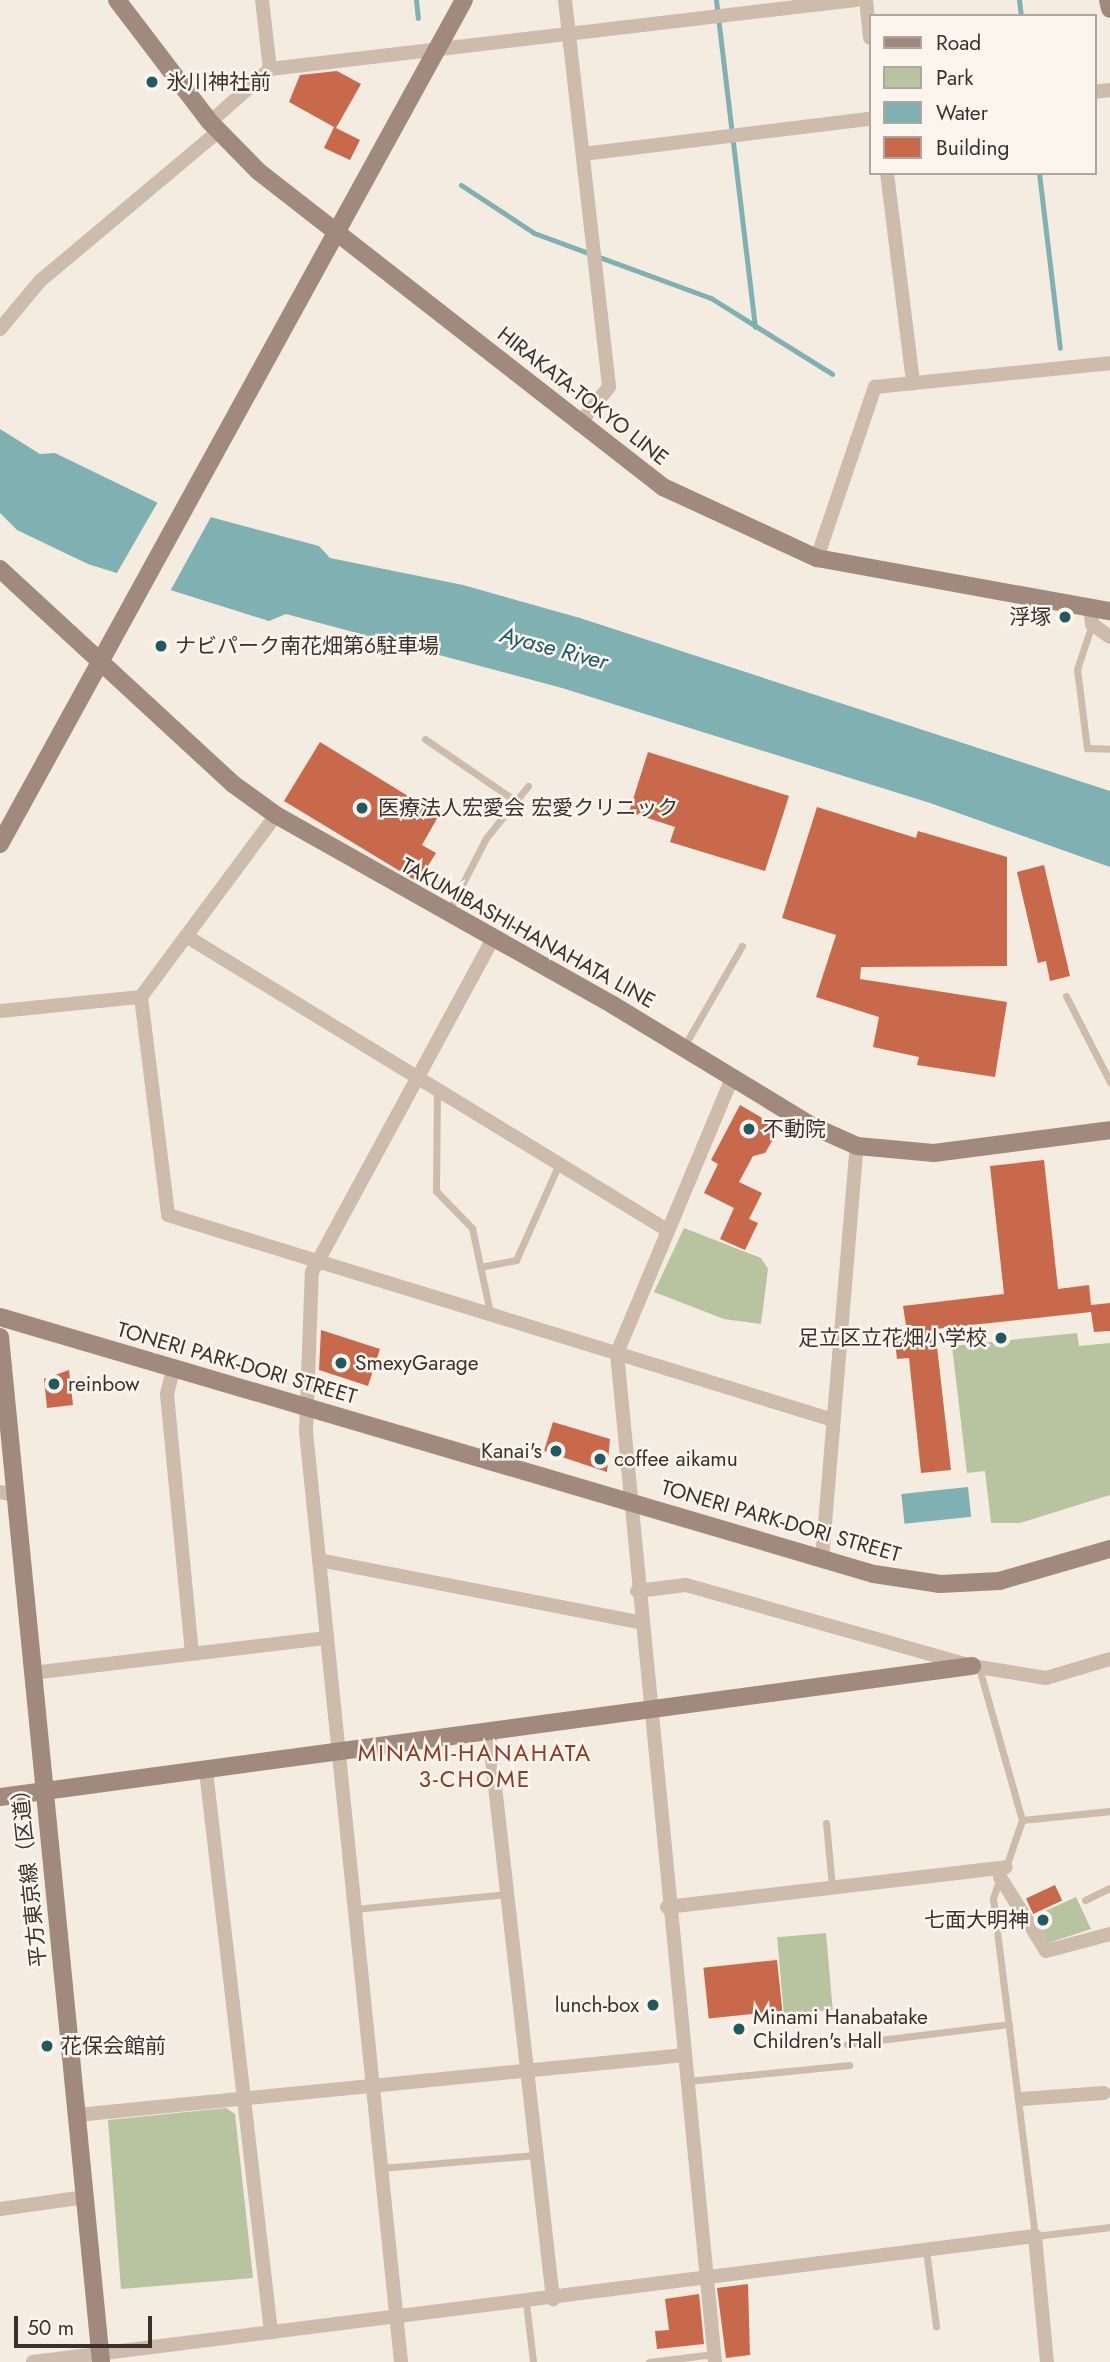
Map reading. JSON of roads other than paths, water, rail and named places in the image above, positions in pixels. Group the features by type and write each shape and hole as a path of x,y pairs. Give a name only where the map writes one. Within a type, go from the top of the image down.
{"main road":[{"name":"HIRAKATA-TOKYO LINE","path":"117,0 214,126 258,171 663,487 817,558 1091,616 1110,611"},
{"path":"0,844 339,234 464,0"},
{"path":"1108,0 1110,9"},
{"name":"TAKUMIBASHI-HANAHATA LINE","path":"0,569 275,815 446,916 857,1146 961,1151 1110,1130"},
{"name":"TONERI PARK-DORI STREET","path":"0,1317 874,1574 965,1584 1039,1574 1110,1549"},
{"name":"平方東京線（区道）","path":"0,1337 7,1494 32,1673 101,2358"},
{"path":"0,1797 976,1667"}],"street":[{"path":"262,0 270,69"},
{"path":"565,0 609,387 579,424"},
{"path":"0,330 40,281 214,126 270,69 856,0"},
{"path":"866,0 869,28"},
{"path":"583,154 869,119"},
{"path":"887,175 913,383"},
{"path":"817,558 875,387 1110,363"},
{"path":"1091,616 1110,637"},
{"path":"275,815 141,997 168,1215 833,1420"},
{"path":"186,936 667,1230"},
{"path":"401,2362 304,1405 315,1259 492,941"},
{"path":"0,1012 141,997"},
{"path":"715,2358 639,1622 617,1353 732,1078"},
{"path":"822,1559 857,1146"},
{"path":"173,1370 167,1394 192,1652"},
{"path":"319,1560 639,1622"},
{"path":"637,1591 686,1586 976,1667 1046,1678 1110,1659"},
{"path":"32,1673 327,1638"},
{"path":"489,1733 553,2299"},
{"path":"206,1770 271,2332"},
{"path":"667,1907 832,1887 1003,1872 1046,1951 1110,1934"},
{"path":"77,2115 685,2055"},
{"path":"1022,2099 1104,2093"},
{"path":"0,2209 85,2197"},
{"path":"33,2362 101,2358 271,2332 553,2299 1035,2236 1047,2362"}],"lane":[{"path":"1091,616 1077,669 1087,748 1110,749"},
{"path":"425,739 516,801"},
{"path":"446,916 486,838 527,786"},
{"path":"682,1049 743,946"},
{"path":"1066,996 1110,1083"},
{"path":"437,1090 436,1191 472,1228 490,1314"},
{"path":"480,1267 516,1260 559,1164"},
{"path":"976,1667 1021,1820 993,1899 1009,2024 1022,2099 1035,2236 1110,2227"},
{"path":"1021,1820 1110,1811"},
{"path":"826,1823 832,1887"},
{"path":"1085,1900 1110,1888"},
{"path":"355,1910 507,1894"},
{"path":"847,2044 1009,2024"},
{"path":"687,2081 849,2065"},
{"path":"380,2168 536,2155"},
{"path":"926,2249 936,2326"},
{"path":"526,2302 533,2362"},
{"path":"649,2362 715,2358"}],"water":[{"name":"Ayase River","path":"0,429 40,454 55,453 158,503 319,546 330,558 463,585 580,618 1110,791 1110,867 930,803 562,688 286,614 269,621 88,564 17,530 0,513"},
{"path":"968,1487 971,1517 905,1524 901,1494"}],"waterway":[{"path":"416,0 418,18"},
{"path":"716,0 755,327"},
{"path":"1019,0 1021,14"},
{"path":"1039,175 1060,348"},
{"path":"461,185 534,233 711,298 832,374"}],"place":[{"name":"氷川神社前","path":"152,82"},
{"name":"浮塚","path":"1065,617"},
{"name":"ナビパーク南花畑第6駐車場","path":"161,646"},
{"name":"医療法人宏愛会 宏愛クリニック","path":"362,808"},
{"name":"不動院","path":"749,1129"},
{"name":"足立区立花畑小学校","path":"1001,1338"},
{"name":"SmexyGarage","path":"341,1363"},
{"name":"reinbow","path":"54,1384"},
{"name":"Kanai's","path":"556,1451"},
{"name":"coffee aikamu","path":"600,1459"},
{"name":"七面大明神","path":"1043,1920"},
{"name":"lunch-box","path":"653,2005"},
{"name":"Minami Hanabatake Children's Hall","path":"739,2029"},
{"name":"花保会館前","path":"47,2046"}],"district":[{"name":"MINAMI-HANAHATA 3-CHOME","path":"475,1766"}]}
